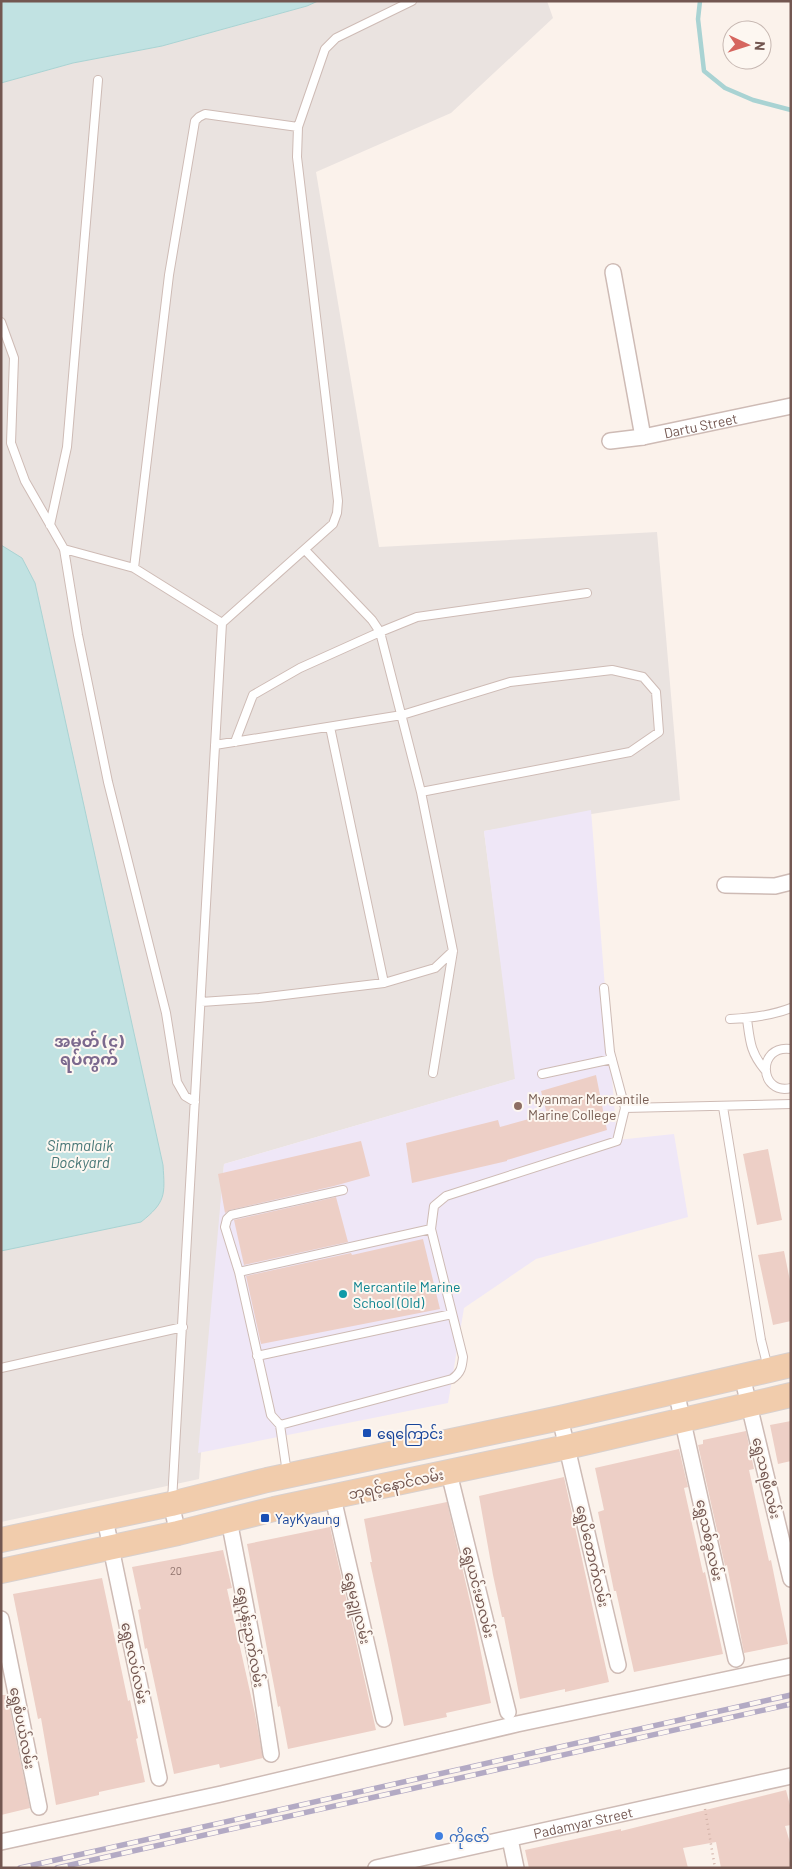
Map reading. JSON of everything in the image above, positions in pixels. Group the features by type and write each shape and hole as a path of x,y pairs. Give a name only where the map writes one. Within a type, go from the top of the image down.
{"main road":[{"path":"1,1540 105,1519 287,1476 560,1418 780,1368"},
{"name":"ဘုရင့်နောင်လမ်း","path":"1,1571 684,1421 791,1395"}],"street":[{"path":"613,272 643,437"},
{"name":"Dartu Street","path":"610,441 643,437 791,406"},
{"path":"726,885 775,886 791,882"},
{"name":"ရွှေသရဖီလမ်း","path":"742,1376 791,1579"},
{"name":"ရွှေသစ်ခွလမ်း","path":"676,1392 736,1660"},
{"name":"ရွှေပိတောက်လမ်း","path":"560,1418 618,1666"},
{"name":"ရွှေယင်းမာလမ်း","path":"449,1473 508,1712"},
{"name":"ရွှေမဉ္ဇူလမ်း","path":"333,1498 384,1718"},
{"path":"171,1504 178,1533"},
{"name":"ရွှေဇလပ်လမ်း","path":"105,1519 159,1778"},
{"name":"ရွှေပုန်းညက်လမ်း","path":"229,1520 258,1670 271,1754"},
{"name":"ရွှေစံပယ်လမ်း","path":"1,1619 40,1807"},
{"path":"1,1842 221,1794 517,1724 791,1666"},
{"name":"Padamyar Street","path":"376,1868 791,1776"},
{"path":"510,1839 516,1868"}],"lane":[{"path":"171,1504 183,1327 222,623 334,524 337,513 338,501 297,157 298,128 325,49 336,38 412,1"},
{"path":"50,525 67,448 98,80"},
{"path":"134,568 169,275 195,121 205,114 298,128"},
{"path":"1,322 14,358 11,443 25,481 64,550 78,635 108,782 166,1013 177,1082 185,1096 195,1102"},
{"path":"64,550 134,568 222,623"},
{"path":"305,550 372,620 380,632 421,792 453,951 433,1073"},
{"path":"235,742 253,695 300,668 380,632 417,617 587,592"},
{"path":"215,745 402,715 510,682 612,670 643,677 656,692 660,732 630,752 421,792"},
{"path":"330,726 384,984"},
{"path":"201,1002 259,998 384,984 436,968 453,951"},
{"path":"280,1425 452,1379 459,1375 462,1357 431,1229 434,1206 446,1196 617,1141 626,1108 612,1059 604,988"},
{"path":"730,1020 779,1013 791,1008"},
{"path":"747,1018 751,1046 756,1059 765,1070"},
{"path":"791,1049 784,1048 770,1055 766,1062 765,1070 767,1078 772,1084 779,1088 791,1088"},
{"path":"542,1074 612,1059"},
{"path":"626,1108 791,1104"},
{"path":"724,1107 761,1340 780,1368"},
{"path":"287,1476 280,1425 271,1416 256,1356 239,1272 226,1227 226,1219 231,1215 343,1190"},
{"path":"239,1272 431,1229"},
{"path":"256,1356 452,1314"},
{"path":"1,1368 183,1327"}],"path":[{"path":"702,1795 715,1868"}],"shaded area":[{"path":"318,1 547,1 553,18 451,113 316,172 379,547 657,532 680,800 484,831 516,1079 224,1164 199,1479 1,1522 1,83 73,63 162,46 307,6"},
{"name":"Myanmar Mercantile Marine College","path":"591,810 617,1140 674,1134 688,1217 536,1259 464,1308 448,1403 198,1453 224,1164 515,1079 484,831"}],"water":[{"path":"1,1 318,1 307,6 162,46 73,63 1,83"},
{"name":"Simmalaik Dockyard","path":"1,545 22,558 35,583 163,1165 164,1191 155,1209 141,1222 1,1251"}],"building":[{"path":"596,1075 607,1130 507,1161 412,1183 406,1143 498,1120 500,1127 547,1114 541,1091"},
{"path":"361,1141 370,1176 230,1210 225,1213 218,1174"},
{"path":"768,1149 782,1220 757,1225 743,1154"},
{"path":"336,1197 348,1242 244,1265 234,1220"},
{"name":"Mercantile Marine School (Old)","path":"423,1239 440,1309 261,1344 246,1276"},
{"path":"784,1251 791,1286 791,1321 773,1325 758,1255"},
{"path":"791,1421 791,1461 778,1464 770,1425"},
{"path":"746,1431 754,1469 749,1470 769,1561 771,1560 788,1644 744,1653 727,1565 725,1566 698,1445 703,1444 703,1440"},
{"path":"679,1449 688,1487 684,1488 723,1654 634,1672 616,1591 614,1591 598,1512 604,1510 595,1468"},
{"path":"564,1477 609,1682 565,1692 565,1689 520,1699 504,1617 502,1617 493,1575 479,1496"},
{"path":"447,1502 491,1703 446,1713 447,1717 404,1726 370,1562 372,1562 364,1519"},
{"path":"330,1527 376,1730 288,1749 280,1706 278,1707 247,1544"},
{"path":"223,1550 232,1588 227,1589 263,1758 220,1768 219,1764 174,1774 147,1648 145,1649 138,1610 141,1609 132,1567"},
{"path":"102,1578 128,1701 130,1700 145,1782 99,1792 99,1795 56,1805 41,1718 38,1719 13,1594"},
{"path":"1,1695 7,1695 30,1808 1,1815"},
{"path":"786,1790 791,1809 791,1825 785,1826 791,1846 791,1868 721,1868 716,1842 683,1848 688,1868 529,1868 525,1850 621,1829 621,1831"}],"waterway":[{"path":"700,1 698,19 704,71 725,88 753,100 791,110"}],"railway":[{"path":"20,1868 791,1695"},
{"path":"57,1868 791,1704"}],"place":[{"name":"Myanmar Mercantile Marine College","path":"518,1106"},
{"name":"Mercantile Marine School (Old)","path":"343,1294"},
{"name":"ရေကြောင်း","path":"367,1433"},
{"name":"YayKyaung","path":"265,1518"},
{"name":"ကိုဇော်","path":"439,1836"}],"district":[{"name":"အမှတ် (၄) ရပ်ကွက်","path":"89,1049"}]}
